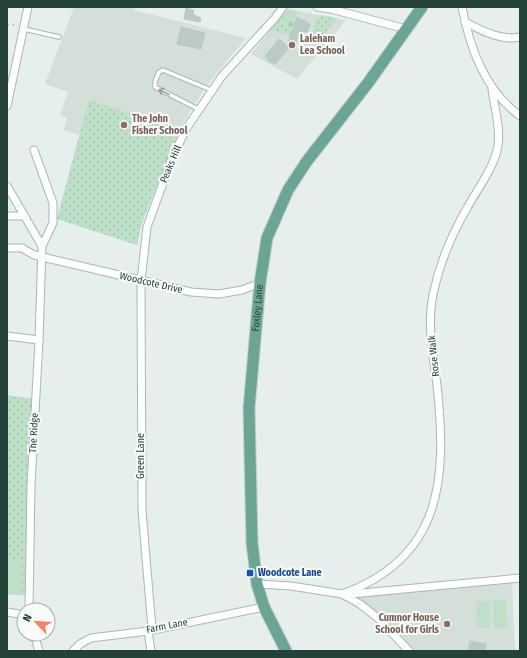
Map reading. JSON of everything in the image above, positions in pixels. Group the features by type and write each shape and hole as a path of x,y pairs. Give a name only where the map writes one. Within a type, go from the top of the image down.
{"main road":[{"name":"Foxley Lane","path":"286,651 264,607 257,584 252,543 249,408 260,283 267,238 288,190 307,161 422,7"}],"street":[{"path":"7,106 28,7"},
{"name":"Peaks Hill","path":"141,281 144,241 152,211 186,129 211,90 283,7"},
{"path":"317,7 331,8 406,29"},
{"path":"462,7 473,50 492,89 520,116"},
{"path":"465,22 494,36 504,38 520,37"},
{"name":"Rose Walk","path":"342,594 365,586 380,577 397,563 423,530 434,503 441,459 441,432 433,356 431,305 439,274 453,235 490,167 498,145 492,89"},
{"name":"The Ridge","path":"29,602 41,256 42,246 53,223 53,203 34,150"},
{"path":"7,186 42,246"},
{"path":"7,216 24,216"},
{"name":"Woodcote Drive","path":"7,248 22,248 34,255 191,292 219,294 242,290 260,283"},
{"name":"Green Lane","path":"141,281 142,510 151,651"},
{"path":"7,336 39,340"},
{"path":"257,584 291,586 342,594 520,578"},
{"path":"342,594 363,606 379,619 409,651"},
{"name":"Farm Lane","path":"73,651 80,644 91,638 150,630 264,607"}],"lane":[{"path":"24,28 59,37"},
{"path":"198,109 156,87 155,82 159,72 163,70 211,90"}],"path":[{"path":"7,25 24,28"}],"shaded area":[{"name":"The John Fisher School","path":"74,7 135,7 134,10 246,38 207,85 185,120 168,156 142,222 137,245 57,219 79,135 64,130 67,118 60,115 68,92 45,84"},
{"name":"Laleham Lea School","path":"288,9 346,20 297,79 251,54"},
{"name":"Cumnor House School for Girls","path":"512,583 515,651 409,651 350,597"}],"green space":[{"path":"288,9 298,11 292,27 277,22"},
{"path":"321,15 337,18 320,39 310,35 315,25 314,24"},
{"path":"277,22 293,28 291,35 271,30"},
{"path":"89,100 180,130 142,222 137,245 57,219"},
{"path":"7,395 36,399 29,596 7,594"},
{"path":"7,560 21,561 19,595 7,594"},
{"path":"506,600 507,627 494,628 493,601"},
{"path":"476,601 489,601 490,628 477,628"}],"building":[{"path":"186,8 193,10 194,15 201,18 200,22 184,19"},
{"path":"297,17 310,24 307,32 304,31 302,36 299,34 293,50 289,48 275,64 272,62 271,63 265,56 279,39 287,46"},
{"path":"181,27 205,33 201,49 177,44"},
{"path":"470,641 486,644 485,651 468,651"}],"place":[{"name":"Laleham Lea School","path":"292,45"},
{"name":"The John Fisher School","path":"124,125"},
{"name":"Woodcote Lane","path":"250,573"},
{"name":"Cumnor House School for Girls","path":"447,624"}]}
